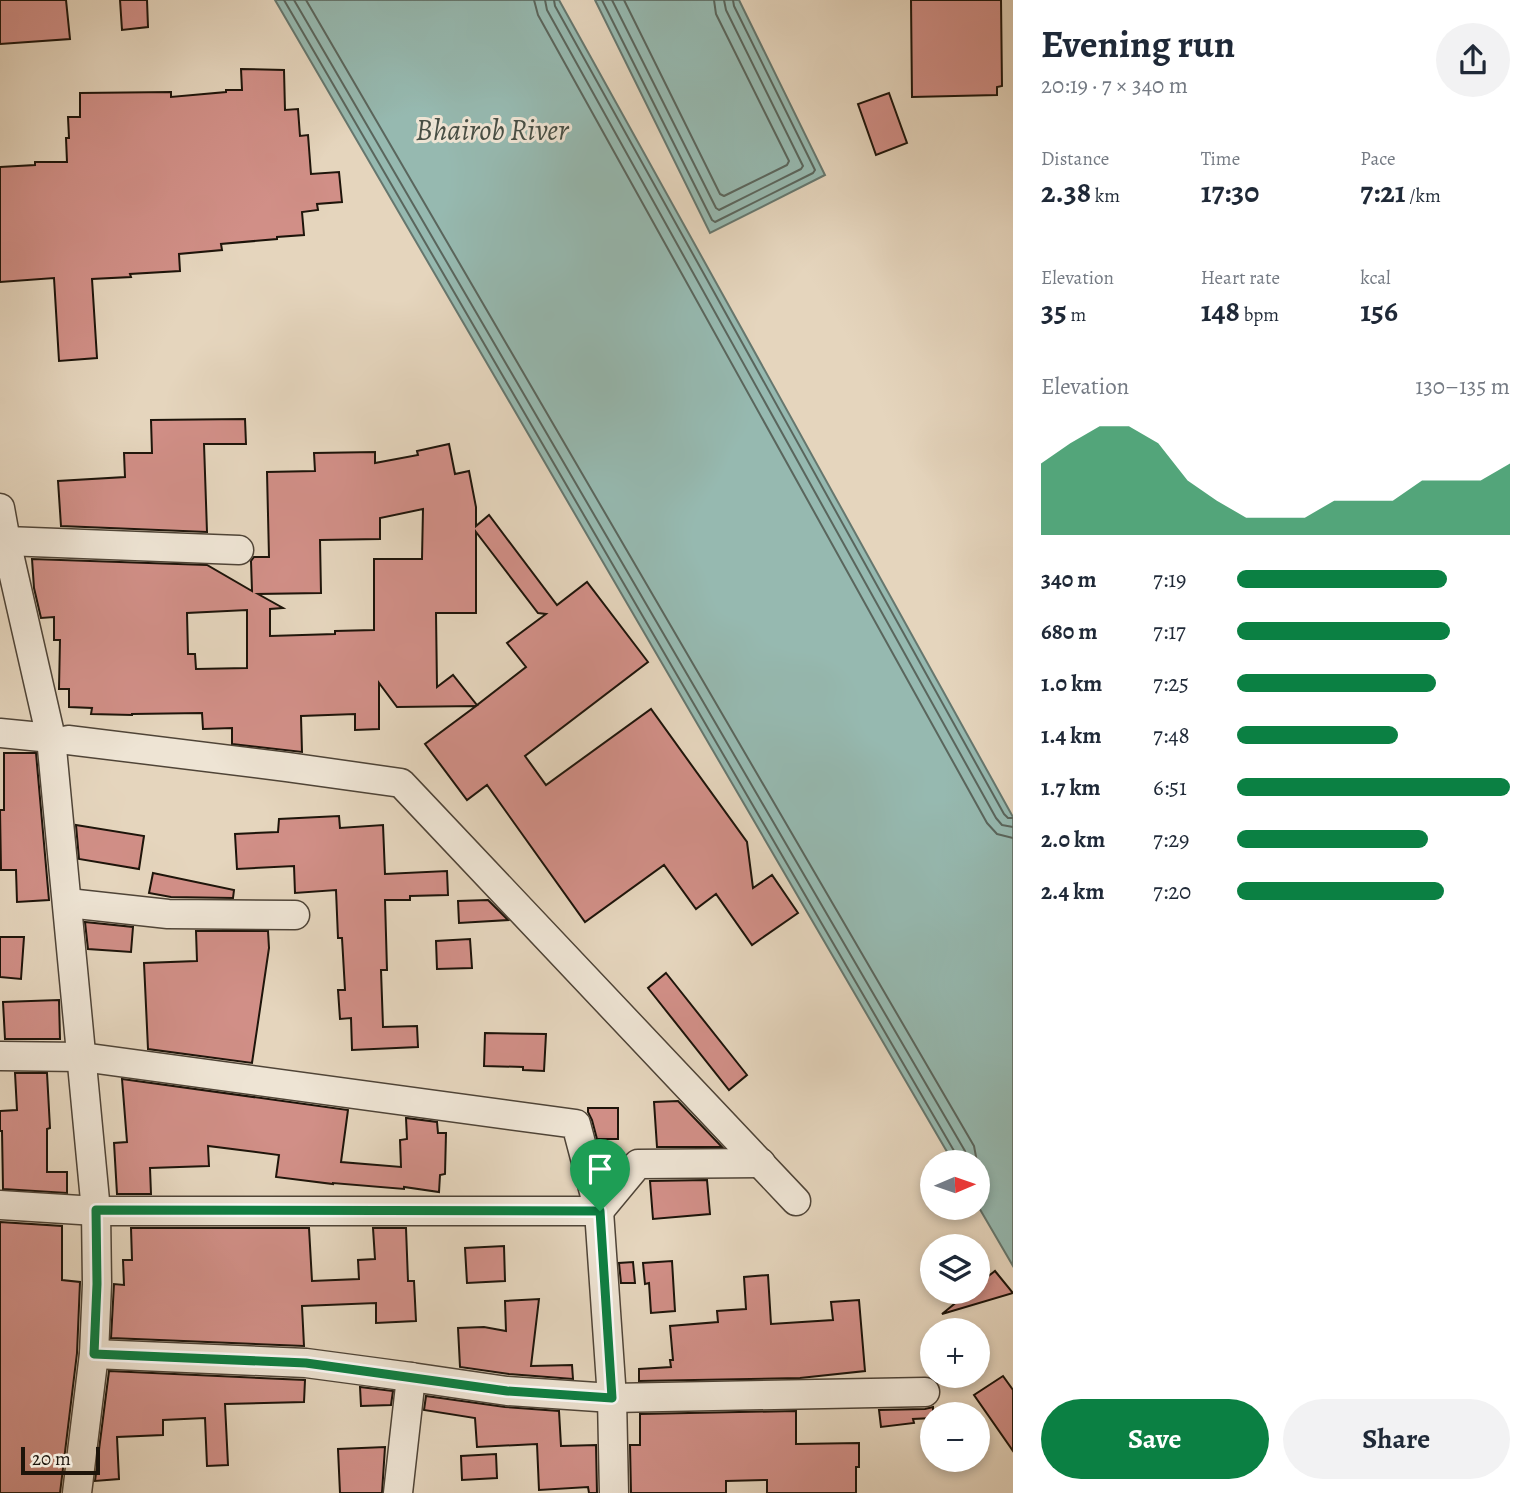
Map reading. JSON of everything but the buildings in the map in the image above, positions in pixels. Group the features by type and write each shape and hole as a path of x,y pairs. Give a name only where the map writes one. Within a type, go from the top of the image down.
{"street":[{"path":"0,508 6,541 60,739 68,903 96,1210 94,1354 78,1493"},
{"path":"6,541 239,550"},
{"path":"0,733 401,783 796,1201"},
{"path":"68,903 168,915 295,915"},
{"path":"0,1056 82,1057 576,1124 600,1211 612,1398 614,1493"},
{"path":"600,1211 638,1164 761,1163"},
{"path":"0,1205 96,1210 600,1211"},
{"path":"94,1354 306,1363 507,1391 612,1398 925,1392"},
{"path":"398,1493 411,1377"}],"water":[{"name":"Bhairob River","path":"275,0 559,0 1013,817 1013,1266 986,1220 990,1220 990,1150 946,1150"},
{"path":"595,0 739,0 825,175 710,233"}],"route":[{"path":"96,1210 600,1211 612,1398 507,1391 306,1363 94,1354 96,1210"}]}
